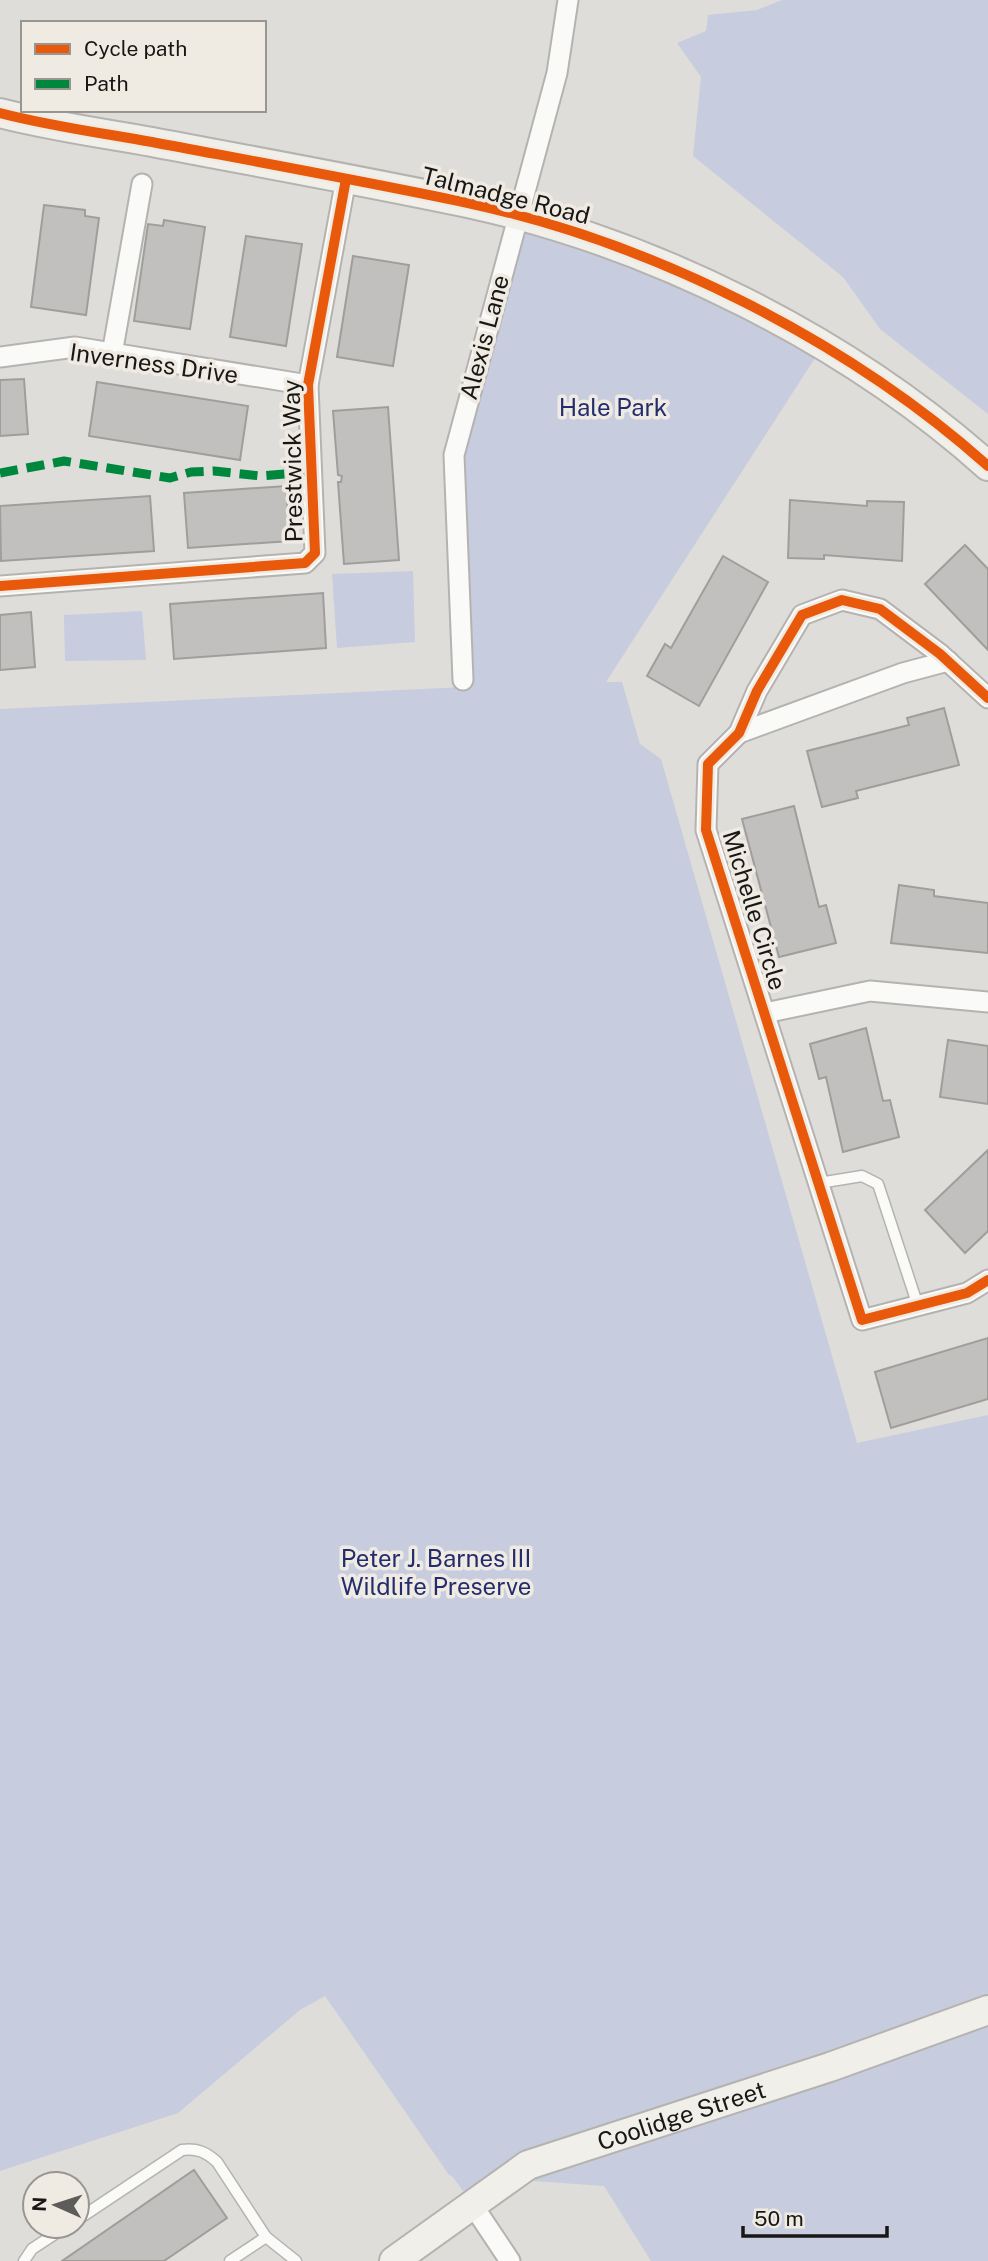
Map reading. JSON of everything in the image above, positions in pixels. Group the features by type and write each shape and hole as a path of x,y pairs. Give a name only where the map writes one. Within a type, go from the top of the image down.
{"street":[{"name":"Alexis Lane","path":"463,680 454,455 516,215 557,73 568,0"},
{"name":"Talmadge Road","path":"0,113 346,179 516,215 593,238 735,299 820,346 894,393 988,466"},
{"name":"Prestwick Way","path":"0,586 304,563 315,553 308,385 346,179"},
{"path":"111,354 142,184"},
{"name":"Inverness Drive","path":"0,357 75,347 308,385"},
{"name":"Michelle Circle","path":"988,698 948,661 880,609 842,600 802,615 757,691 739,733 708,764 706,830 862,1321 967,1293 988,1280"},
{"name":"Michelle Circle","path":"739,733 903,673 948,661"},
{"path":"765,1013 870,991 988,1002"},
{"name":"Coolidge Street","path":"394,2261 528,2165 830,2067 988,2010"},
{"path":"472,2204 510,2261"}],"lane":[{"path":"818,1183 862,1176 878,1184 918,1306"},
{"path":"91,2211 182,2150 193,2148 206,2153 217,2162 266,2237 296,2261"},
{"path":"230,2261 266,2237"},
{"path":"24,2261 32,2249 46,2240"}],"green space":[{"path":"782,0 988,0 988,414 880,329 843,277 693,156 701,77 677,43 706,31 708,15 757,10"},
{"name":"Peter J. Barnes III Wildlife Preserve","path":"516,215 664,273 817,355 606,682 622,682 640,744 661,759 857,1443 988,1415 988,2261 651,2261 604,2186 504,2179 464,2192 449,2175 325,1996 300,2010 178,2113 0,2171 0,709 463,687 453,482"},
{"path":"413,571 415,642 337,648 332,574"},
{"path":"142,611 146,660 65,661 64,615"}],"building":[{"path":"44,205 85,210 85,216 99,218 86,315 31,307"},
{"path":"164,220 205,227 190,329 134,321 148,224 163,226"},
{"path":"246,236 302,244 286,346 230,337"},
{"path":"353,256 409,265 393,366 337,357"},
{"path":"24,379 28,434 0,436 0,380"},
{"path":"97,382 248,406 240,460 89,436"},
{"path":"388,407 399,560 344,564 338,482 341,482 342,476 338,475 333,411"},
{"path":"286,486 290,541 188,548 184,493"},
{"path":"150,496 154,551 1,561 0,506"},
{"path":"790,500 867,506 867,501 904,502 902,561 824,555 824,559 788,558"},
{"path":"965,545 988,569 988,650 925,584"},
{"path":"723,556 768,582 699,706 647,676 665,644 671,648"},
{"path":"323,593 326,648 174,659 170,604"},
{"path":"31,612 35,667 0,670 0,615"},
{"path":"944,708 959,765 856,791 858,798 822,807 807,751 909,725 907,718"},
{"path":"794,806 819,907 826,905 836,943 779,957 742,819"},
{"path":"899,885 934,890 934,896 988,903 988,953 891,943"},
{"path":"866,1028 883,1101 890,1100 899,1137 843,1152 826,1077 819,1079 810,1044"},
{"path":"948,1040 988,1046 988,1104 940,1097"},
{"path":"988,1150 988,1231 965,1253 925,1210"},
{"path":"988,1338 988,1399 891,1428 875,1372"},
{"path":"194,2170 227,2218 164,2261 62,2261"}],"marked path":[{"path":"0,473 64,461 170,478 191,472 214,471 261,476 310,472"}],"cycle path":[{"path":"0,113 468,203 607,243 744,302 810,338 873,377 933,420 988,466"},
{"path":"0,586 305,563 315,553 308,385 346,179"},
{"path":"988,698 940,654 880,609 842,600 802,615 757,691 739,733 708,764 706,830 862,1320 967,1293 988,1280"}],"park label":[{"name":"Hale Park","path":"613,407"}]}
